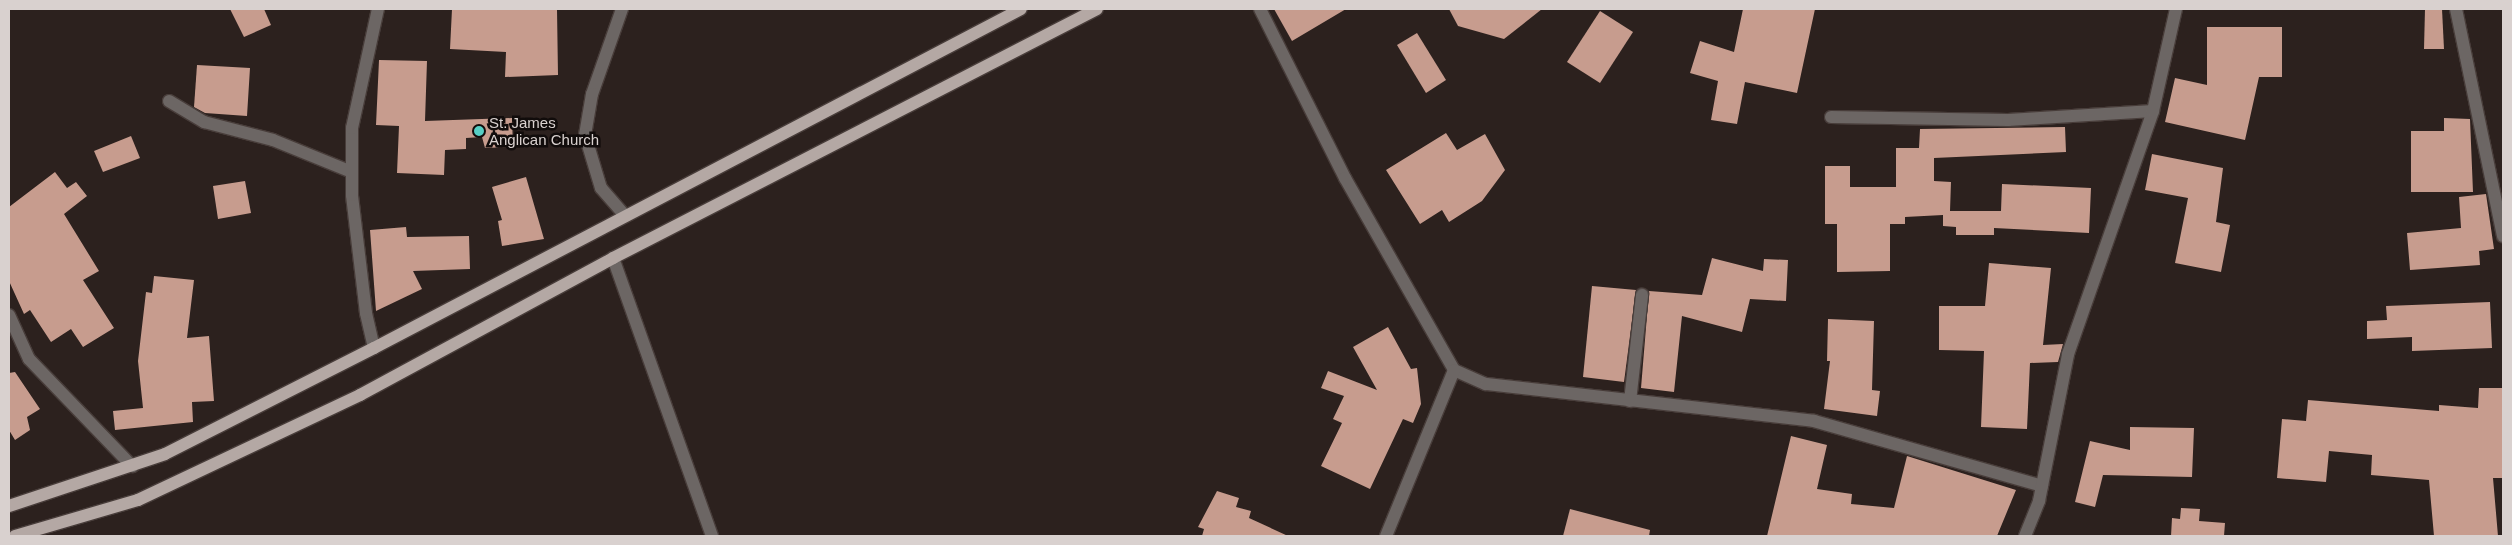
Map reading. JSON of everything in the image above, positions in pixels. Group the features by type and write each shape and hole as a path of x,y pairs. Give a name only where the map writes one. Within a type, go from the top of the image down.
{"main road":[{"path":"9,506 165,454 374,348 1021,9"},
{"path":"15,536 138,500 360,395 613,258 1097,9"}],"street":[{"path":"374,348 366,313 352,172 352,128 378,9"},
{"path":"622,9 592,94 585,135 602,188 625,216"},
{"path":"1260,9 1345,178 1454,370 1486,384 1814,421 2042,486"},
{"path":"2025,536 2042,486 2068,354 2153,111 2176,9"},
{"path":"2456,9 2503,236"},
{"path":"168,101 204,122 273,140 352,172"},
{"path":"1831,117 2008,120 2153,111"},
{"path":"613,258 712,536"},
{"path":"1630,401 1642,295"},
{"path":"9,315 29,359 132,466"},
{"path":"1386,536 1454,370"}],"building":[{"path":"230,9 264,9 271,25 244,37"},
{"path":"452,9 557,9 558,75 505,77 506,52 450,49"},
{"path":"1274,9 1346,9 1292,41"},
{"path":"1449,9 1542,9 1504,39 1458,26"},
{"path":"1743,9 1815,9 1797,93 1745,82 1737,124 1711,120 1718,81 1690,73 1700,41 1734,52"},
{"path":"2425,9 2442,9 2444,49 2424,49"},
{"path":"1600,11 1633,32 1600,83 1567,62"},
{"path":"2207,27 2282,27 2282,77 2259,77 2245,140 2165,122 2175,78 2207,85"},
{"path":"1417,33 1446,80 1426,93 1397,45"},
{"path":"379,60 427,61 425,121 512,118 513,147 485,148 482,137 466,138 466,149 445,150 444,175 397,173 399,126 376,125"},
{"path":"197,65 250,68 247,116 205,113 194,107"},
{"path":"2444,118 2470,119 2473,192 2411,192 2411,131 2444,131"},
{"path":"2065,127 2066,152 1934,158 1934,181 1951,182 1950,211 2001,211 2002,184 2091,188 2089,233 1994,228 1994,235 1956,235 1956,227 1943,226 1943,215 1905,217 1905,224 1890,224 1890,271 1837,272 1837,224 1825,224 1825,166 1850,166 1850,187 1896,187 1896,148 1919,148 1920,129"},
{"path":"1446,133 1457,150 1485,134 1505,170 1482,201 1449,222 1442,210 1420,224 1386,170"},
{"path":"131,136 140,158 103,172 94,151"},
{"path":"2152,154 2223,168 2216,222 2230,225 2221,272 2175,263 2188,198 2145,190"},
{"path":"55,172 67,188 76,182 87,196 64,214 99,271 83,280 114,328 83,347 71,329 51,342 30,310 24,314 9,281 9,207"},
{"path":"526,177 544,239 502,246 498,221 502,220 492,187"},
{"path":"245,181 251,213 218,219 213,186"},
{"path":"2486,194 2494,249 2479,251 2480,265 2410,270 2407,233 2461,228 2459,197"},
{"path":"406,227 407,237 469,236 470,269 413,271 422,289 376,311 370,230"},
{"path":"1712,258 1763,271 1764,259 1788,260 1786,301 1750,299 1742,332 1682,316 1674,392 1641,388 1649,291 1702,295"},
{"path":"1989,263 2051,268 2043,345 2063,344 2058,362 2030,363 2027,429 1981,427 1984,351 1939,350 1939,306 1985,306"},
{"path":"154,276 194,280 187,338 209,336 214,401 192,402 193,422 115,430 113,411 143,408 138,361 146,292 152,293"},
{"path":"1592,286 1636,290 1624,382 1583,377"},
{"path":"2490,302 2492,348 2412,351 2412,337 2367,339 2367,321 2387,320 2386,306"},
{"path":"1828,319 1874,321 1872,390 1880,391 1877,416 1824,409 1830,361 1827,361"},
{"path":"1388,327 1411,369 1417,368 1421,404 1413,423 1403,419 1370,489 1321,466 1342,423 1333,419 1344,396 1321,388 1328,371 1377,390 1353,347"},
{"path":"15,372 40,409 27,417 30,430 15,440 9,430 9,373"},
{"path":"2479,388 2503,388 2503,478 2493,478 2498,536 2434,536 2429,480 2371,475 2372,455 2329,451 2326,482 2277,478 2282,419 2306,421 2308,400 2439,411 2439,405 2478,408"},
{"path":"2130,427 2194,428 2192,477 2103,475 2095,507 2075,502 2090,441 2130,450"},
{"path":"1791,436 1827,445 1817,489 1852,494 1851,504 1894,508 1907,456 2016,490 1997,536 1767,536"},
{"path":"1217,491 1239,498 1236,507 1251,511 1249,518 1288,536 1202,536 1204,529 1198,527"},
{"path":"2181,508 2200,509 2199,521 2225,523 2224,536 2171,536 2172,518 2180,519"},
{"path":"1570,509 1650,530 1649,536 1563,536"}],"place":[{"name":"St. James Anglican Church","path":"479,131"}]}
